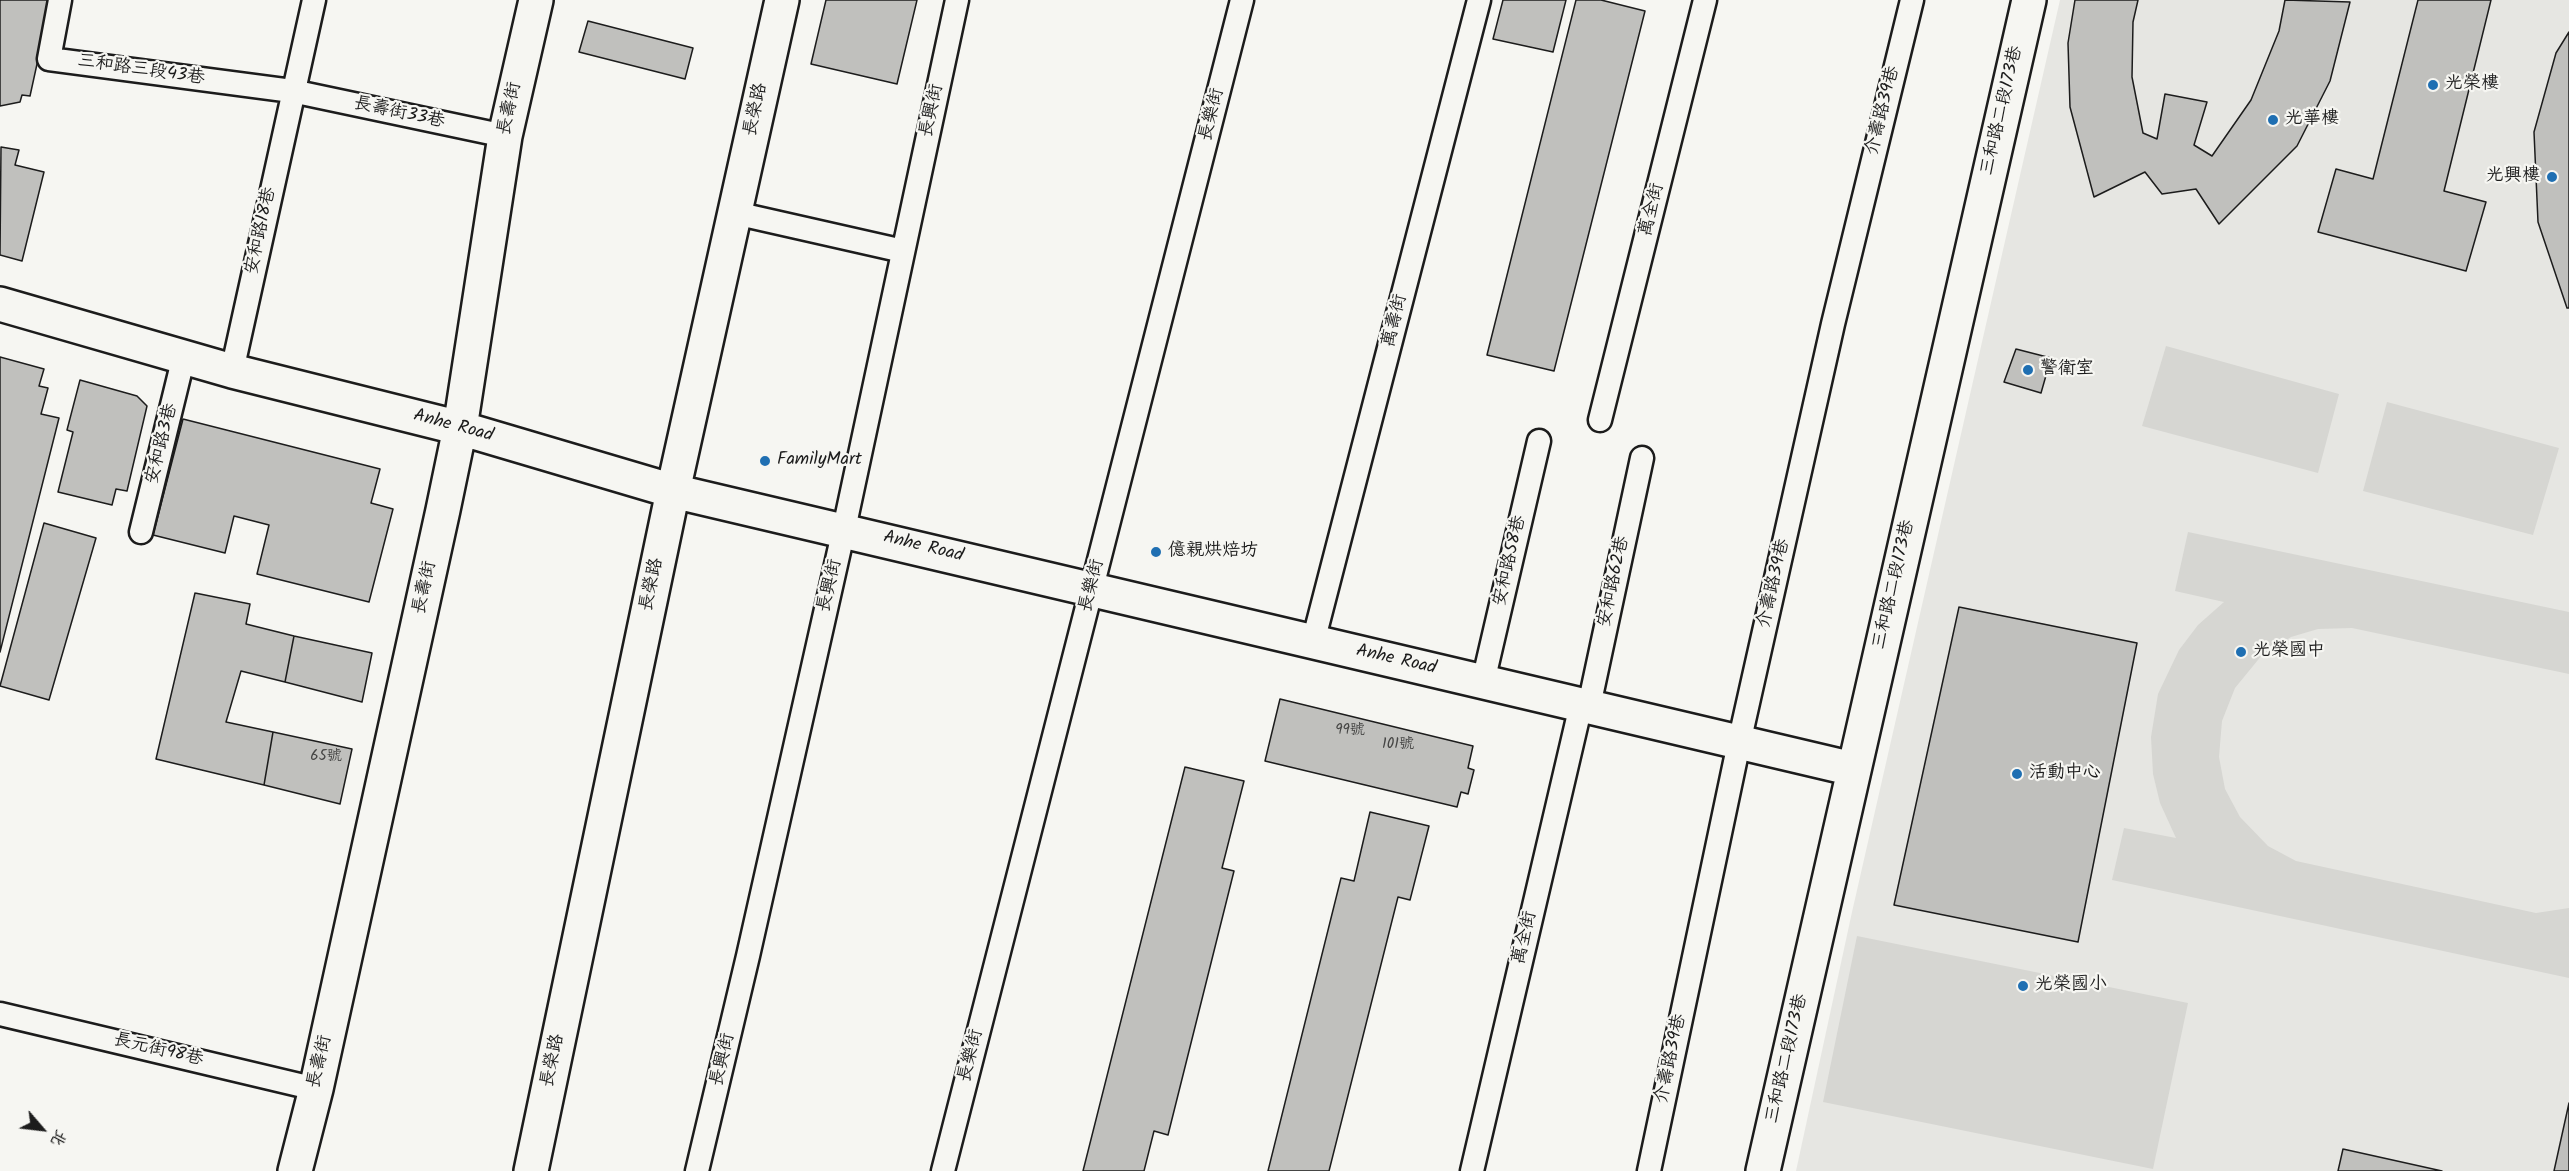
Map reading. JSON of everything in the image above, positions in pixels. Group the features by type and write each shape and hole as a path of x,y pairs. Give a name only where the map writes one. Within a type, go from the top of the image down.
{"street":[{"name":"長壽街","path":"295,1171 315,1089 459,428 505,136 536,0"},
{"name":"長榮路","path":"531,1171 673,491 782,0"},
{"name":"三和路二段173巷","path":"1763,1171 2029,0"},
{"name":"Anhe Road","path":"0,304 232,370 459,428 673,491 844,529 1092,590 1853,769"}],"lane":[{"name":"三和路三段43巷","path":"60,0 49,59 292,92"},
{"name":"安和路18巷","path":"232,370 314,0"},
{"name":"長興街","path":"697,1171 751,945 844,529 957,0"},
{"name":"長樂街","path":"943,1171 1242,0"},
{"name":"萬壽街","path":"1313,642 1479,0"},
{"name":"萬全街","path":"1600,420 1705,0"},
{"name":"介壽路39巷","path":"1648,1171 1739,742 1833,324 1912,0"},
{"name":"長壽街33巷","path":"292,92 505,136"},
{"path":"735,213 903,251"},
{"name":"安和路3巷","path":"141,532 184,356"},
{"name":"安和路58巷","path":"1482,682 1539,441"},
{"name":"安和路62巷","path":"1585,706 1641,458"},
{"name":"萬全街","path":"1472,1171 1585,706"},
{"name":"長元街98巷","path":"0,1014 315,1089"}],"shaded area":[{"name":"光榮國中","path":"2060,0 2569,0 2569,1171 1796,1171 1852,912"},
{"path":"2166,346 2339,394 2318,473 2142,426"},
{"path":"2387,402 2559,448 2533,535 2363,491"},
{"path":"2188,532 2569,612 2569,674 2352,628 2318,629 2291,637 2262,655 2235,688 2222,721 2219,757 2225,789 2240,817 2268,846 2296,861 2536,913 2569,908 2569,978 2112,880 2124,828 2176,838 2160,803 2153,774 2151,737 2158,694 2179,650 2198,625 2224,602 2175,591"},
{"path":"1857,936 2188,1003 2153,1169 1823,1102"}],"building":[{"path":"0,0 51,0 30,96 22,95 20,102 0,106"},
{"path":"826,0 917,0 897,84 811,64"},
{"path":"1503,0 1566,0 1553,52 1493,39"},
{"path":"1576,0 1601,0 1645,11 1554,371 1487,355"},
{"name":"光華樓","path":"2075,0 2138,0 2133,22 2132,77 2143,133 2157,139 2165,94 2207,102 2194,145 2212,156 2251,100 2279,31 2285,0 2350,2 2330,81 2297,146 2219,224 2196,189 2162,194 2145,172 2094,197 2070,107 2068,43"},
{"name":"光榮樓","path":"2418,0 2491,0 2444,191 2486,202 2466,271 2318,232 2336,169 2373,179"},
{"path":"588,21 693,48 685,79 579,52"},
{"name":"光興樓","path":"2569,32 2569,308 2567,308 2538,222 2534,132 2556,53"},
{"path":"1,147 19,150 15,165 44,172 22,261 0,255"},
{"name":"警衛室","path":"2016,349 2051,358 2041,393 2004,382"},
{"path":"0,357 44,369 39,386 48,388 41,414 59,418 0,652"},
{"path":"80,380 137,396 147,406 127,491 116,489 112,505 58,492 73,432 67,430"},
{"path":"183,419 380,469 371,503 393,509 369,602 257,574 269,525 234,516 225,553 153,535"},
{"path":"44,523 96,538 49,700 0,686"},
{"path":"195,593 250,604 246,624 294,636 285,682 241,671 226,722 273,732 264,785 156,759"},
{"name":"活動中心","path":"1959,607 2137,643 2078,942 1894,905"},
{"path":"294,636 372,653 362,702 285,682"},
{"path":"1280,699 1473,746 1468,768 1474,770 1468,794 1461,792 1457,807 1265,761"},
{"path":"273,732 352,749 340,804 264,785"},
{"path":"1185,767 1244,781 1222,868 1234,871 1168,1135 1154,1131 1144,1171 1083,1171"},
{"path":"1370,812 1429,826 1410,900 1398,897 1329,1171 1268,1171 1341,878 1354,881"},
{"path":"2569,1103 2569,1171 2554,1171"},
{"path":"2343,1149 2442,1171 2338,1171"}],"place":[{"name":"光榮樓","path":"2433,85"},
{"name":"光華樓","path":"2273,120"},
{"name":"光興樓","path":"2552,177"},
{"name":"警衛室","path":"2028,370"},
{"name":"FamilyMart","path":"765,461"},
{"name":"億親烘焙坊","path":"1156,552"},
{"name":"光榮國中","path":"2241,652"},
{"name":"活動中心","path":"2017,774"},
{"name":"光榮國小","path":"2023,986"}]}
